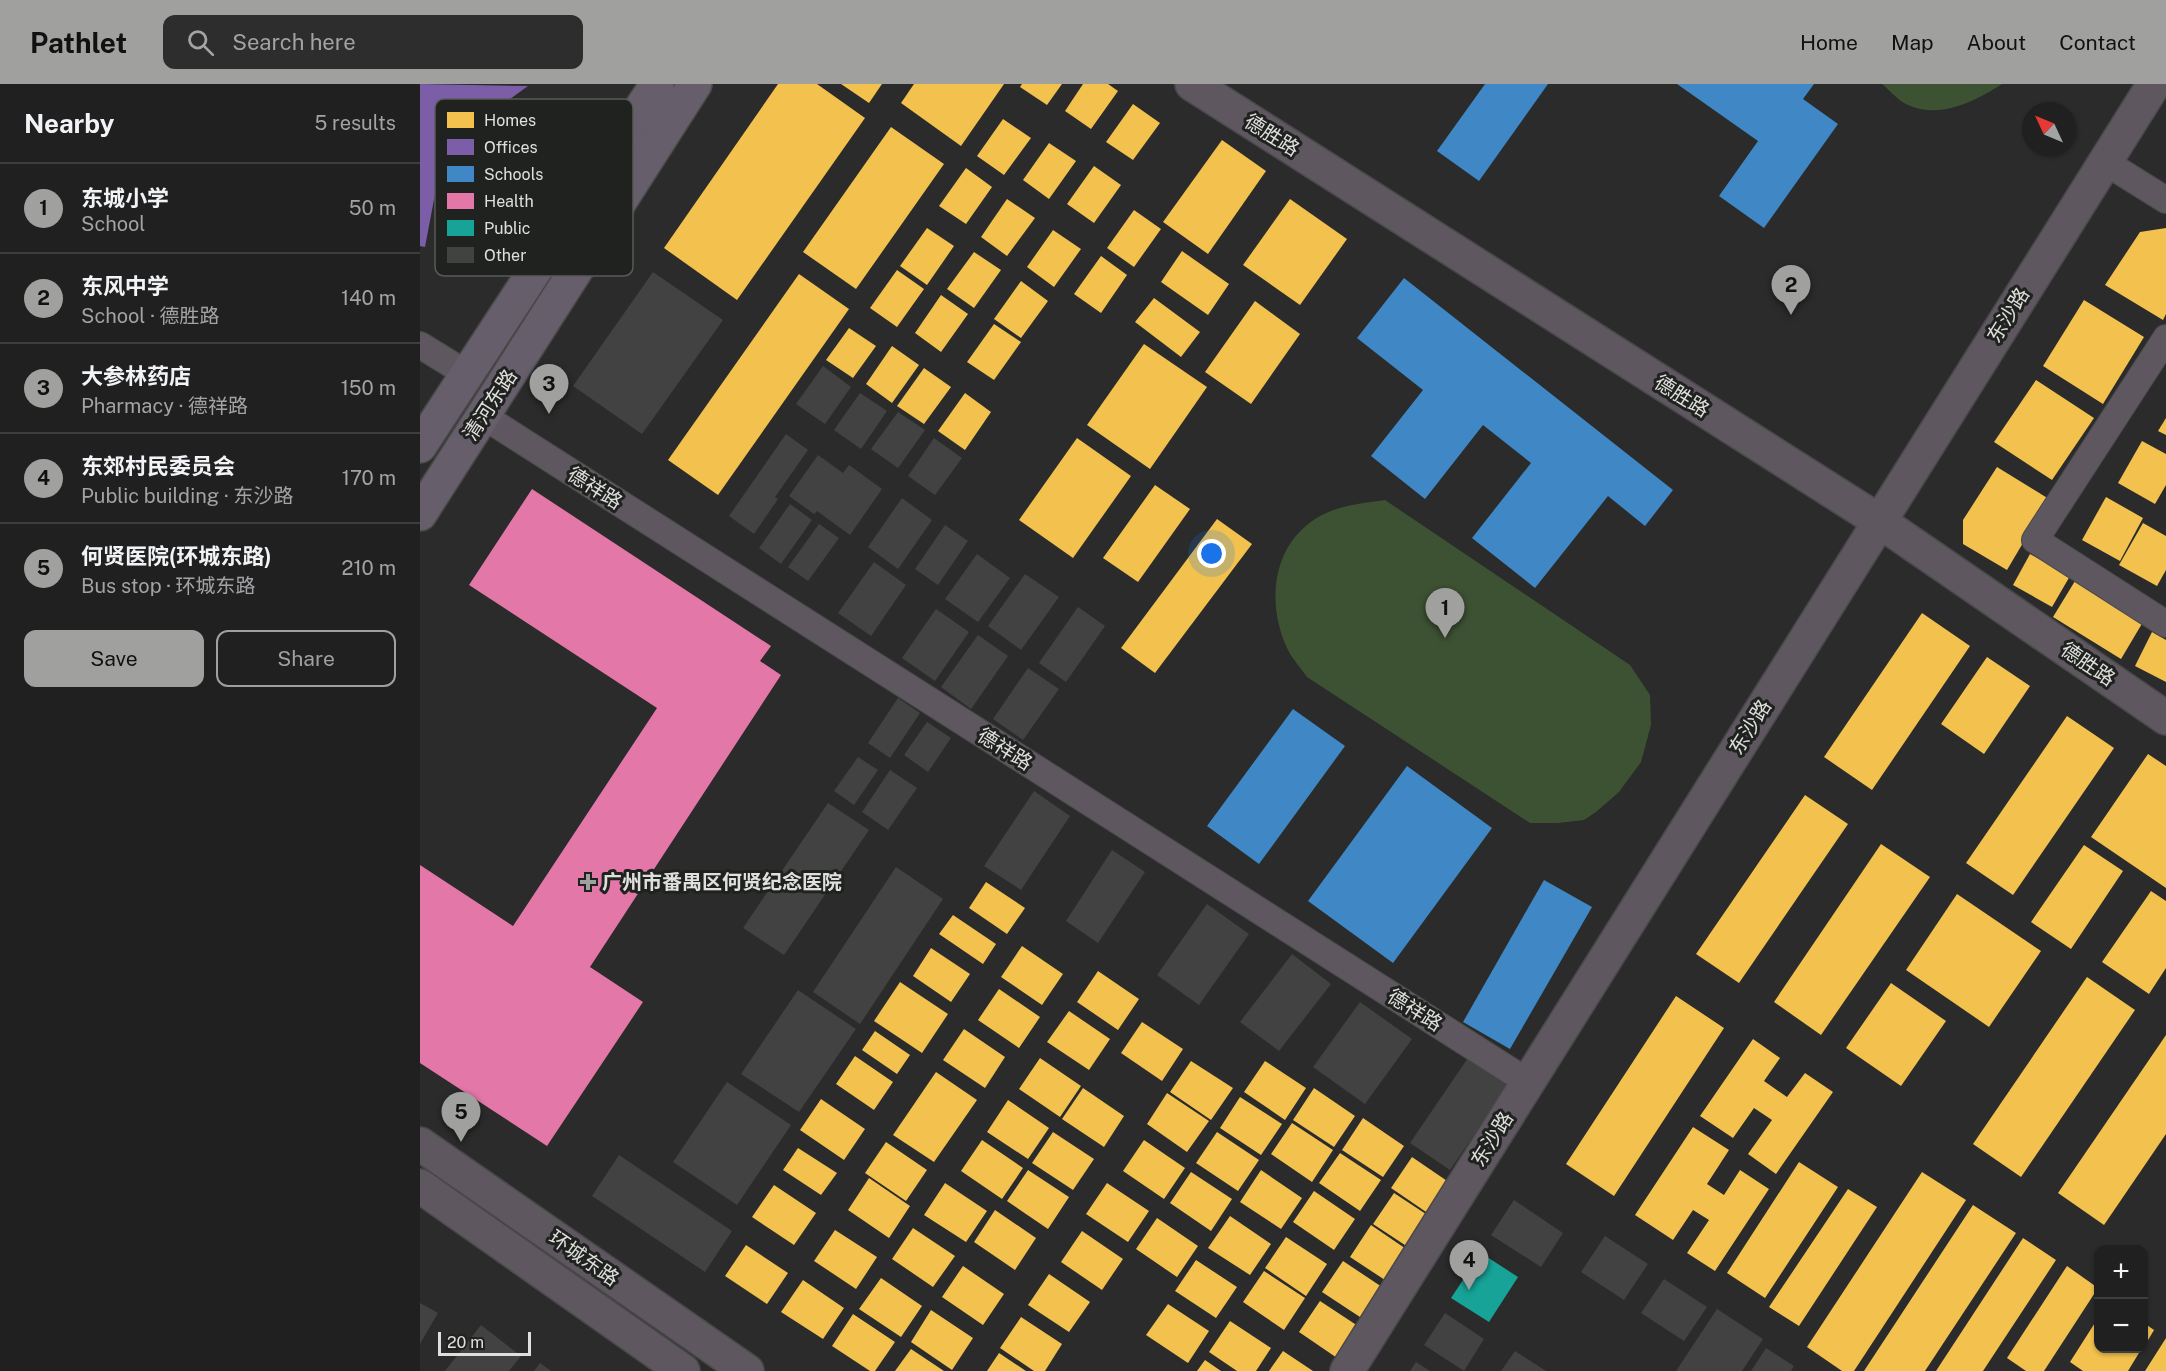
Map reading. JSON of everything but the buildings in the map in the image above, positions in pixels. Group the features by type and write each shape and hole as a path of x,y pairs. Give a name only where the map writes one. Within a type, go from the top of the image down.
{"main road":[{"name":"清河东路","path":"633,121 657,84"},
{"name":"清河东路","path":"633,181 695,84"},
{"name":"清河东路","path":"420,446 531,276"},
{"name":"清河东路","path":"420,514 572,276"}],"street":[{"name":"德胜路","path":"1192,84 1879,521 2166,718"},
{"name":"东沙路","path":"1347,1371 2154,84"},
{"path":"2105,162 2166,200"},
{"path":"2166,338 2035,540 2166,624"},
{"path":"420,345 467,374"},
{"name":"德祥路","path":"483,416 1528,1082"},
{"name":"环城东路","path":"420,1144 747,1371"},
{"name":"环城东路","path":"420,1186 683,1371"}],"green space":[{"path":"1882,84 2002,84 1967,103 1942,110 1929,110 1904,103"},
{"path":"1385,500 1630,665 1650,695 1651,725 1641,762 1619,792 1584,820 1530,823 1307,677 1290,654 1281,632 1275,593 1283,557 1292,540 1305,526 1322,515 1353,505"}],"place":[{"name":"东风中学","path":"1791,315"},
{"name":"大参林药店","path":"549,414"},
{"name":"东城小学","path":"1445,638"},
{"name":"广州市番禺区何贤纪念医院","path":"588,882"},
{"name":"何贤医院(环城东路)","path":"461,1142"},
{"name":"东郊村民委员会","path":"1469,1290"}]}
